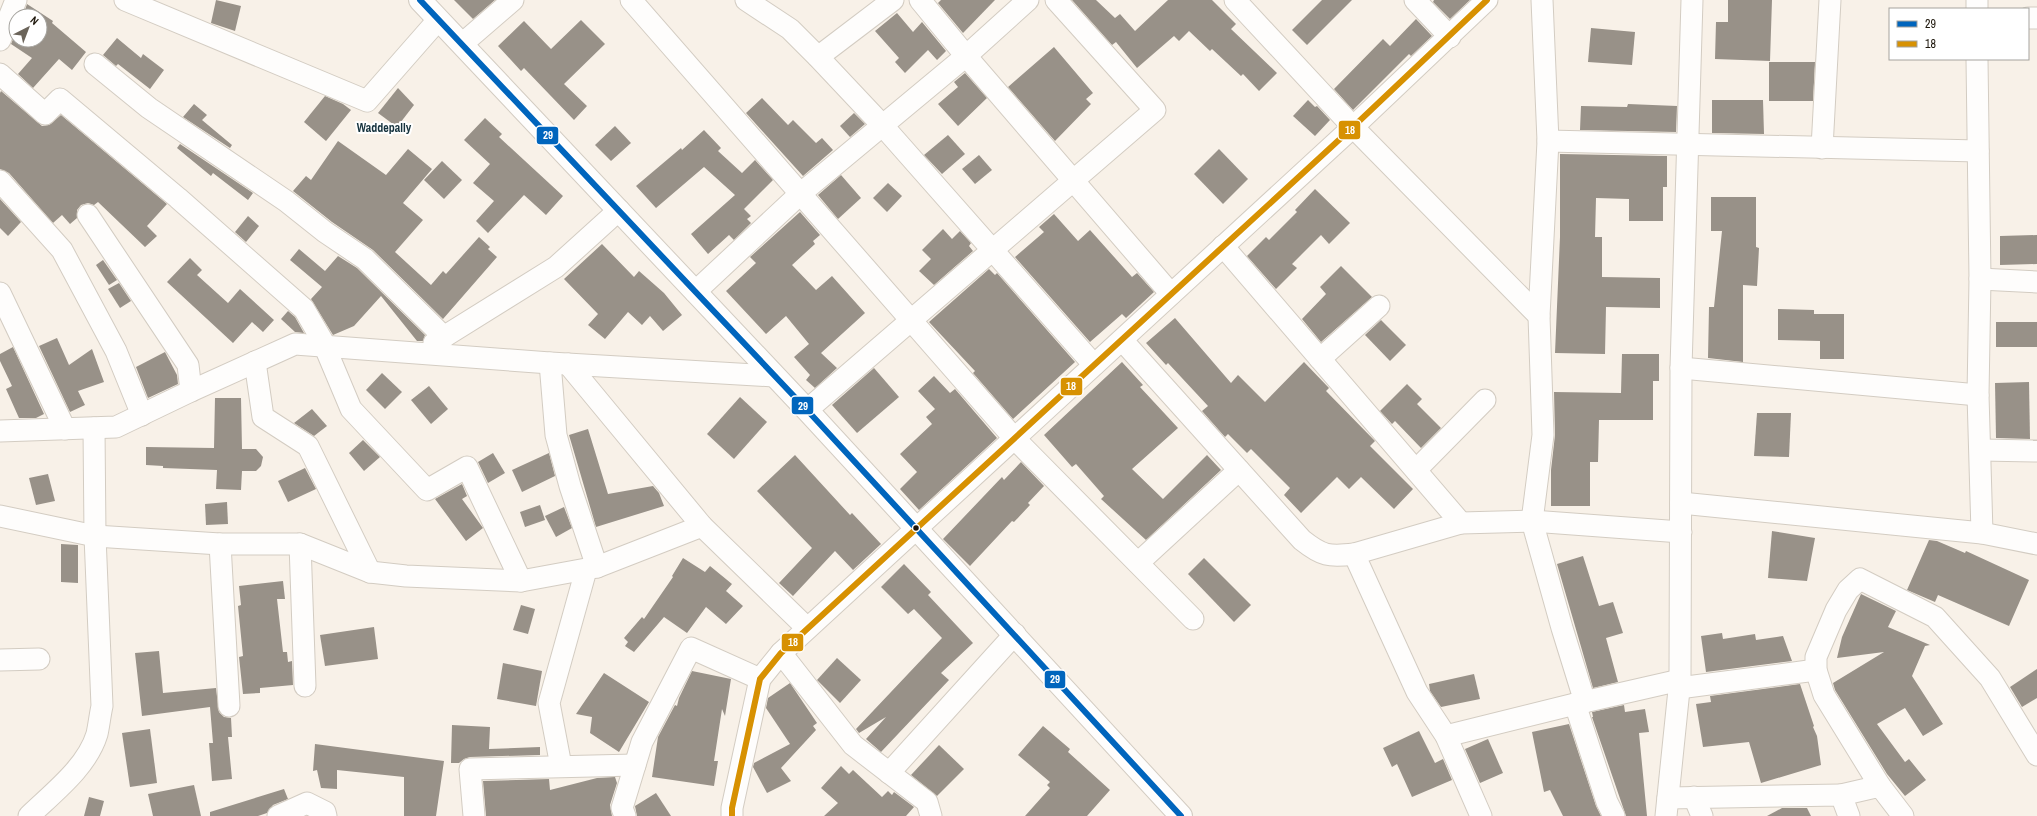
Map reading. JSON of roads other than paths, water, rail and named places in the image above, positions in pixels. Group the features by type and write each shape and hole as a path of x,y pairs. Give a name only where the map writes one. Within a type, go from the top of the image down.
{"street":[{"path":"0,40 16,0"},
{"path":"125,0 367,101 438,20"},
{"path":"420,0 774,376 808,410 1181,816"},
{"path":"462,44 513,0"},
{"path":"631,0 1014,438 1193,619"},
{"path":"746,0 790,29 818,57 883,126 1094,365"},
{"path":"818,57 893,0"},
{"path":"920,0 966,56 1171,294"},
{"path":"695,292 800,194 966,56 1028,0"},
{"path":"808,410 1155,110 1056,0"},
{"path":"1235,0 1353,127 1539,316"},
{"path":"1415,0 1450,36"},
{"path":"732,816 732,808 760,678 781,653 1353,127 1487,0"},
{"path":"1542,0 1548,141 1539,316 1543,435 1532,521 1562,628 1580,703 1608,802 1614,816"},
{"path":"1692,0 1681,368 1679,684 1667,807 1694,797 1841,795 1880,786"},
{"path":"1822,148 1830,0"},
{"path":"1977,60 1980,279 1978,395 1981,450 1982,533"},
{"path":"96,64 149,108 286,201 325,232 365,259 444,337"},
{"path":"0,74 45,114 60,99 178,198 304,309 325,346 352,409 428,490 467,467 521,581"},
{"path":"1548,141 1978,151"},
{"path":"0,181 62,250 116,351 142,415"},
{"path":"419,353 556,267 619,210"},
{"path":"88,215 188,365 191,391"},
{"path":"1223,246 1461,523"},
{"path":"1980,279 2037,282"},
{"path":"0,293 65,429"},
{"path":"1320,359 1380,306"},
{"path":"1122,340 1302,540 1318,553 1336,556 1354,554 1461,523 1532,521 1681,532"},
{"path":"0,431 116,427 295,344 559,364 774,376"},
{"path":"255,362 263,417 308,446 370,572"},
{"path":"559,364 702,526 807,628"},
{"path":"559,364 556,435 592,568 549,703 560,766"},
{"path":"1681,368 1978,395"},
{"path":"1416,470 1485,400"},
{"path":"29,816 80,765 90,750 97,734 102,706 95,536 94,428"},
{"path":"1981,450 2037,451"},
{"path":"1138,563 1239,470"},
{"path":"1681,503 1982,533 2037,544"},
{"path":"0,516 95,536 220,544 300,544 370,572 406,576 521,581 592,568 702,526"},
{"path":"220,544 229,706"},
{"path":"300,544 305,686"},
{"path":"1354,554 1417,692 1446,736 1481,816"},
{"path":"1904,816 1880,786 1824,695 1816,670 1816,657 1836,610 1848,590 1860,579 1935,617 1990,678 2037,755"},
{"path":"889,773 1014,634"},
{"path":"625,816 622,808 642,742 691,648 760,678"},
{"path":"781,653 853,745 927,802 931,816"},
{"path":"0,660 39,659"},
{"path":"1446,736 1580,703 1679,684 1816,670"},
{"path":"474,816 470,768 635,765"},
{"path":"1841,795 1849,816"},
{"path":"1694,797 1702,816"},
{"path":"278,816 307,803 325,812 326,816"}],"district":[{"name":"Waddepally","path":"384,128"}]}
